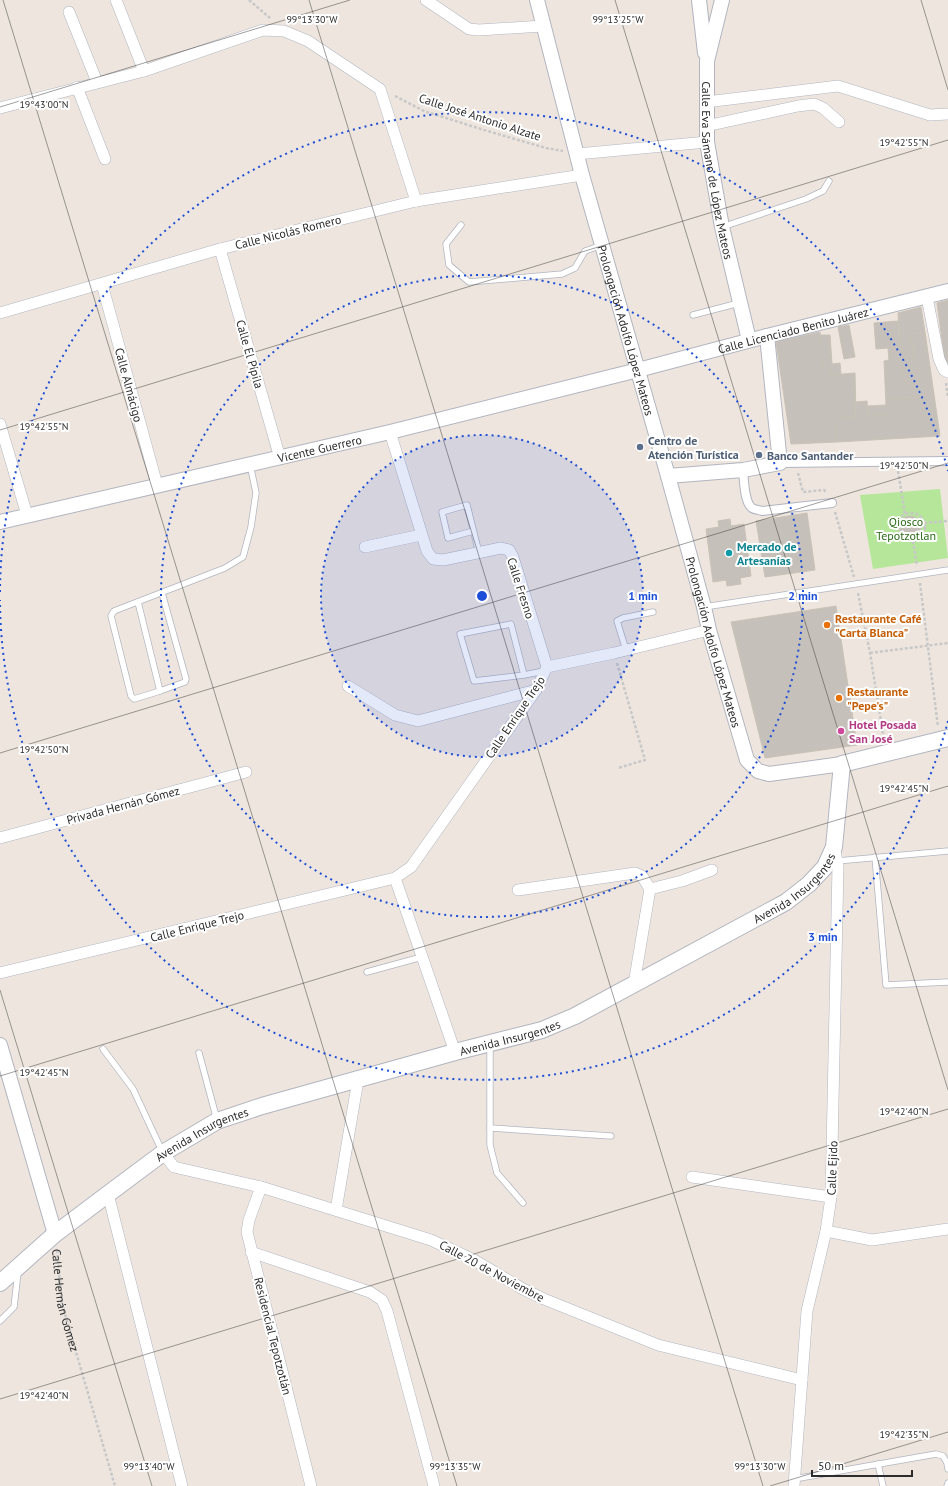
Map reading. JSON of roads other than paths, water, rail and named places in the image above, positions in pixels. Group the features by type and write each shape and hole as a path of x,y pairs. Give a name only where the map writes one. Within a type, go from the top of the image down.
{"main road":[{"path":"842,764 944,738"},
{"name":"Avenida Insurgentes","path":"0,1283 55,1234 108,1194 163,1153 217,1121 262,1106 455,1052 542,1030 575,1016 786,902 809,884 836,854 842,764"}],"street":[{"path":"116,0 144,71"},
{"path":"426,0 469,29 479,30 543,26"},
{"name":"Prolongación Adolfo López Mateos","path":"537,0 582,175 668,476 709,630 747,760 758,770 769,774 842,764"},
{"path":"699,0 706,61"},
{"name":"Calle Eva Sámano de López Mateos","path":"722,0 706,61 707,142 722,227 749,340"},
{"path":"69,12 97,82"},
{"path":"0,108 144,71 263,30 284,31 308,41 380,89 416,201"},
{"path":"706,102 838,86 930,115 948,114"},
{"path":"77,87 105,159"},
{"path":"706,126 798,106 814,104 824,108 839,122"},
{"path":"577,154 707,142"},
{"name":"Calle Nicolás Romero","path":"0,313 220,249 416,201 582,175"},
{"name":"Calle El Pípila","path":"220,249 280,458"},
{"name":"Calle Almácigo","path":"102,284 157,485"},
{"name":"Calle Licenciado Benito Juárez","path":"638,370 749,340 948,291"},
{"path":"927,297 939,359 946,371"},
{"path":"767,336 780,463"},
{"name":"Vicente Guerrero","path":"0,522 390,432 638,370"},
{"path":"0,424 27,515"},
{"name":"Calle Fresno","path":"390,432 421,535 427,551 432,559 443,560 501,548 509,550 513,557 546,669"},
{"path":"668,476 743,470 780,463 948,461"},
{"path":"743,470 745,491 748,502 752,508 762,511 832,503"},
{"path":"366,547 421,535"},
{"name":"Calle Enrique Trejo","path":"0,973 395,878 411,867 536,690 546,669 709,630"},
{"path":"348,686 394,715 418,720 536,690"},
{"name":"Privada Hernán Gómez","path":"0,838 246,772"},
{"name":"Calle Ejido","path":"794,1482 807,1311 826,1231 831,1197 838,874 836,854"},
{"path":"650,889 682,881 712,870"},
{"path":"518,890 635,874 642,876 650,889 634,984"},
{"path":"395,878 455,1052"},
{"name":"Calle Hernán Gómez","path":"0,1045 55,1234"},
{"path":"336,1210 358,1080"},
{"name":"Calle 20 de Noviembre","path":"163,1153 174,1168 261,1187 431,1240 474,1260 544,1299 658,1345 802,1380"},
{"path":"692,1177 831,1197"},
{"name":"Residencial Tepotzotlán","path":"261,1187 249,1220 247,1232 311,1486"},
{"path":"108,1194 182,1486"},
{"path":"826,1231 872,1240 948,1230"},
{"path":"251,1252 370,1292 382,1300 387,1311 434,1486"}],"lane":[{"path":"722,227 806,199 822,191 829,181"},
{"path":"461,225 446,244 449,265 469,282 562,274 575,268 585,251 602,245"},
{"path":"693,315 740,302"},
{"path":"162,593 186,680 185,682 134,699 131,696 111,616 114,611 225,568 242,557 250,527 256,493 250,464"},
{"path":"474,531 448,538 442,512 467,505 474,531 479,553"},
{"path":"704,607 948,570"},
{"path":"138,602 160,691"},
{"path":"626,650 617,621 623,618 653,612"},
{"path":"524,675 510,624 460,634 474,681 524,675 546,669"},
{"path":"836,854 875,857 948,851"},
{"path":"875,857 886,985 948,982"},
{"path":"367,972 422,957"},
{"path":"490,1044 490,1145 497,1173 522,1204"},
{"path":"103,1049 133,1089 163,1153"},
{"path":"199,1053 217,1121"},
{"path":"490,1128 611,1136"},
{"path":"0,1321 14,1307 19,1266"},
{"path":"794,1482 878,1464 936,1454 943,1456 947,1463 948,1469"},
{"path":"878,1464 883,1486"}],"place":[{"name":"Centro de Atención Turística","path":"640,447"},
{"name":"Banco Santander","path":"759,455"},
{"name":"Mercado de Artesanías","path":"729,553"},
{"name":"Restaurante Café \"Carta Blanca\"","path":"827,625"},
{"name":"Restaurante \"Pepe's\"","path":"839,698"},
{"name":"Hotel Posada San José","path":"841,731"}],"park label":[{"name":"Qiosco Tepotzotlan","path":"906,528"}]}
